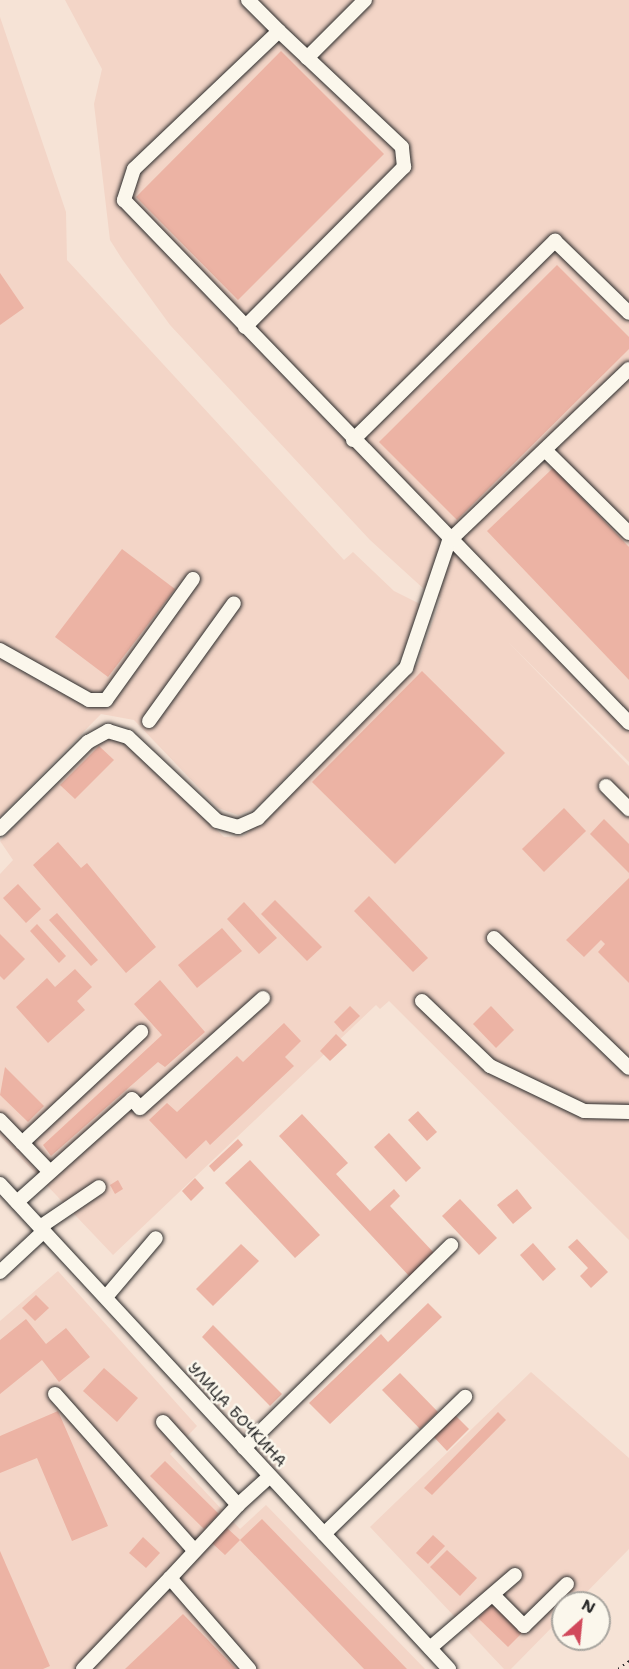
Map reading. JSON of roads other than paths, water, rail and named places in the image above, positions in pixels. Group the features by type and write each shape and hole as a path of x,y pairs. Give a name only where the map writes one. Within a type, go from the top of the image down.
{"street":[{"path":"245,327 404,166 402,147 248,0"},
{"path":"307,58 365,0"},
{"path":"279,31 134,169 124,190 124,200 449,541 629,723"},
{"path":"353,440 555,241 629,313"},
{"path":"0,830 88,742 108,731 128,737 217,821 248,825 406,668 449,541 545,450 626,378"},
{"path":"545,450 629,533"},
{"path":"0,650 89,700 106,700 193,579"},
{"path":"148,722 234,603"},
{"path":"606,786 629,809"},
{"path":"494,938 629,1068"},
{"path":"17,1202 132,1099 140,1108 263,998"},
{"path":"422,1001 490,1066 584,1111 629,1112"},
{"path":"22,1143 141,1032"},
{"path":"0,1120 50,1172"},
{"name":"УЛИЦА БОЧКИНА","path":"0,1184 449,1669"},
{"path":"0,1272 42,1229 99,1187"},
{"path":"106,1297 156,1238"},
{"path":"244,1448 451,1245"},
{"path":"55,1394 195,1551"},
{"path":"324,1534 465,1397"},
{"path":"163,1422 238,1505"},
{"path":"83,1669 238,1505 270,1476"},
{"path":"430,1648 515,1575"},
{"path":"170,1578 249,1669"},
{"path":"493,1595 524,1626 567,1584"}]}
